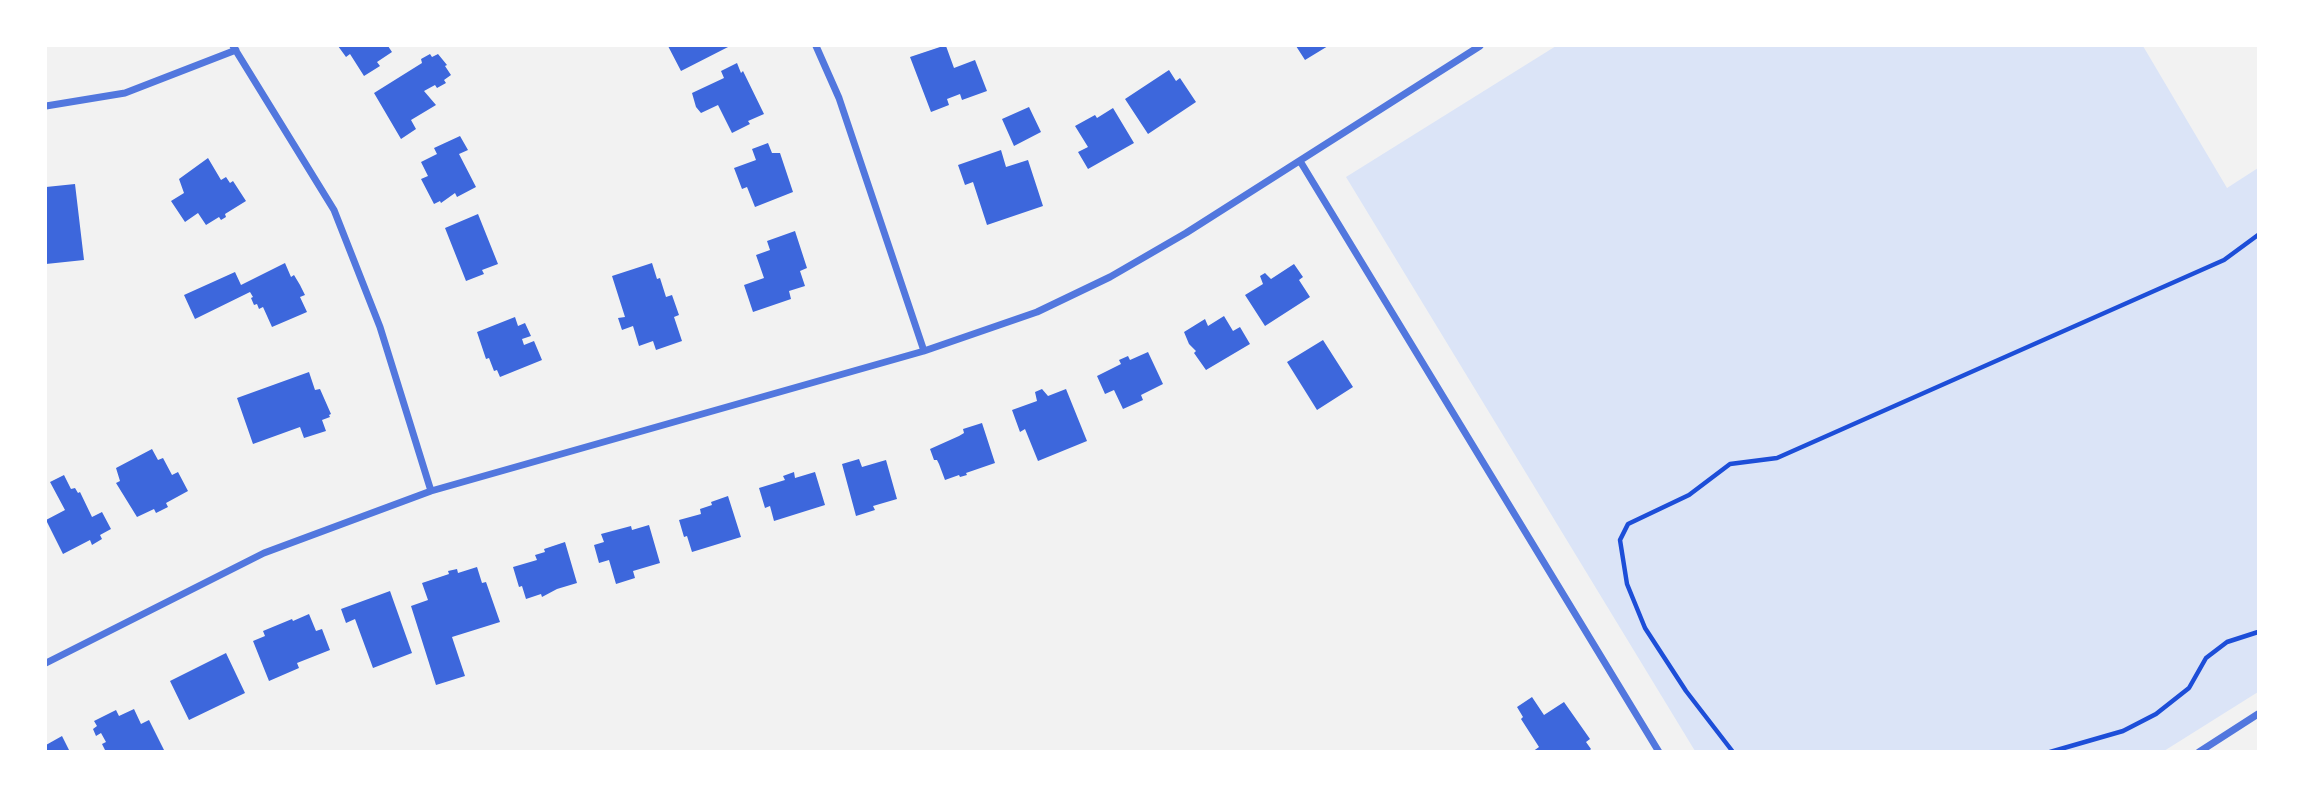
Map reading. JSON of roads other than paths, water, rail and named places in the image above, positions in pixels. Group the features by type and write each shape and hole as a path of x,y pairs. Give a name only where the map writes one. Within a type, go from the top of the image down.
{"street":[{"path":"817,46 839,98 924,351"},
{"path":"46,663 264,553 432,491 924,351 1037,312 1110,277 1186,233 1480,46"},
{"path":"46,106 125,93 234,48 334,210 380,327 432,491"},
{"path":"1300,161 1659,751"},
{"path":"2199,751 2259,714"}]}
